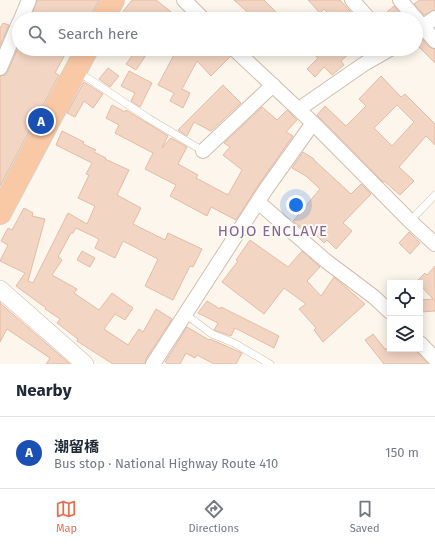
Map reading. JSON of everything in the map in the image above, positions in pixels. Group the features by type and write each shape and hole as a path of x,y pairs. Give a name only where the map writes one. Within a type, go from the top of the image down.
{"highway":[{"path":"107,12 113,0"},
{"path":"3,212 24,176 82,56"}],"street":[{"path":"24,12 29,0"},
{"path":"184,0 196,12"},
{"path":"352,0 363,12"},
{"path":"400,0 408,12"},
{"path":"423,22 435,18"},
{"path":"423,30 435,41"},
{"path":"0,68 12,40"},
{"path":"242,56 299,109 410,221 435,244"},
{"path":"299,109 378,56"},
{"path":"203,151 273,85"},
{"path":"153,364 258,202 314,124"},
{"path":"258,202 326,261 374,297 387,309"},
{"path":"0,289 83,363"},
{"path":"423,346 435,359"}],"lane":[{"path":"76,69 148,118 203,151"},
{"path":"410,221 435,195"},
{"path":"185,314 212,334 234,343 270,364"}],"building":[{"path":"37,0 99,0 93,12 33,12"},
{"path":"132,0 156,0 171,12 123,12"},
{"path":"234,0 264,0 276,12 247,12"},
{"path":"308,0 340,0 351,12 327,12 324,9 319,12"},
{"path":"420,0 435,0 435,10 424,15 423,12 414,4"},
{"path":"394,6 399,12 387,12"},
{"path":"3,23 9,25 0,46 0,28"},
{"path":"423,40 429,47 435,49 435,63 423,51"},
{"path":"14,56 64,56 55,73 59,75 0,186 0,76 5,75"},
{"path":"132,56 145,56 136,70 126,64"},
{"path":"173,56 230,57 211,76 197,61 182,89 190,93 183,108 170,101 174,93 158,85"},
{"path":"316,56 346,56 341,61 344,65 332,75 324,67 315,77 307,69 318,58"},
{"path":"108,68 119,76 110,87 99,79"},
{"path":"129,71 152,83 140,107 131,101 135,93 121,86"},
{"path":"381,76 401,97 405,94 435,124 435,145 426,136 399,167 414,181 400,195 384,181 383,182 317,115 325,106 346,126 366,106 359,99","holes":["397,105 414,122 392,146 374,128"]},
{"path":"84,82 103,94 93,108 84,101 75,117 67,113"},
{"path":"223,85 241,103 211,131 194,122 187,136 178,130"},
{"path":"112,105 125,112 126,110 168,136 162,148 171,138 187,147 178,164 198,175 196,178 228,195 242,170 223,155 230,147 224,143 262,107 277,120 287,110 297,120 286,132 293,136 236,220 211,207 207,216 170,196 176,185 145,169 153,153 115,133 119,125 106,118"},
{"path":"62,131 84,142 83,144 96,150 94,152 106,158 105,159 129,170 117,195 141,208 133,224 165,240 168,233 202,249 193,267 190,266 173,300 145,286 158,259 123,241 115,258 95,248 99,239 76,228 73,233 71,233 58,257 62,260 52,275 77,289 74,293 99,310 112,293 133,308 125,320 115,314 104,329 128,345 139,329 143,332 156,309 172,319 146,359 145,364 113,364 77,341 78,339 57,323 60,319 16,286 25,273 0,261 8,245 1,241 8,228 12,230 24,208 33,213 32,216 45,219 28,281 33,283 68,213 87,224 95,206 78,198 89,175 86,174 92,163 56,145"},
{"path":"303,152 314,159 351,194 361,184 371,194 343,223 352,231 336,249 327,240 324,243 312,231 309,234 293,221 320,189 306,176 292,168"},
{"path":"409,232 420,243 410,254 399,243"},
{"path":"250,240 288,267 302,251 320,267 307,281 321,296 334,277 365,304 323,342 314,330 316,328 299,309 306,304 284,288 264,314 222,282 238,261 236,260"},
{"path":"82,251 95,258 90,267 77,260"},
{"path":"435,266 435,311 423,312 423,300 433,299 423,288 423,280 418,280 425,273 427,275"},
{"path":"207,301 220,309 221,307 279,336 274,348 235,328 231,336 214,330 218,323 198,313"},
{"path":"0,303 70,364 46,364 50,358 7,329 0,342"},
{"path":"187,327 209,340 210,339 242,353 236,364 214,364 197,355 195,358 186,353 180,364 168,364 165,362"},
{"path":"373,334 385,349 387,349 387,352 417,352 428,364 384,364 365,340"}],"place":[{"name":"潮留橋","path":"41,121"}],"district":[{"name":"HOJO ENCLAVE","path":"273,231"}]}
